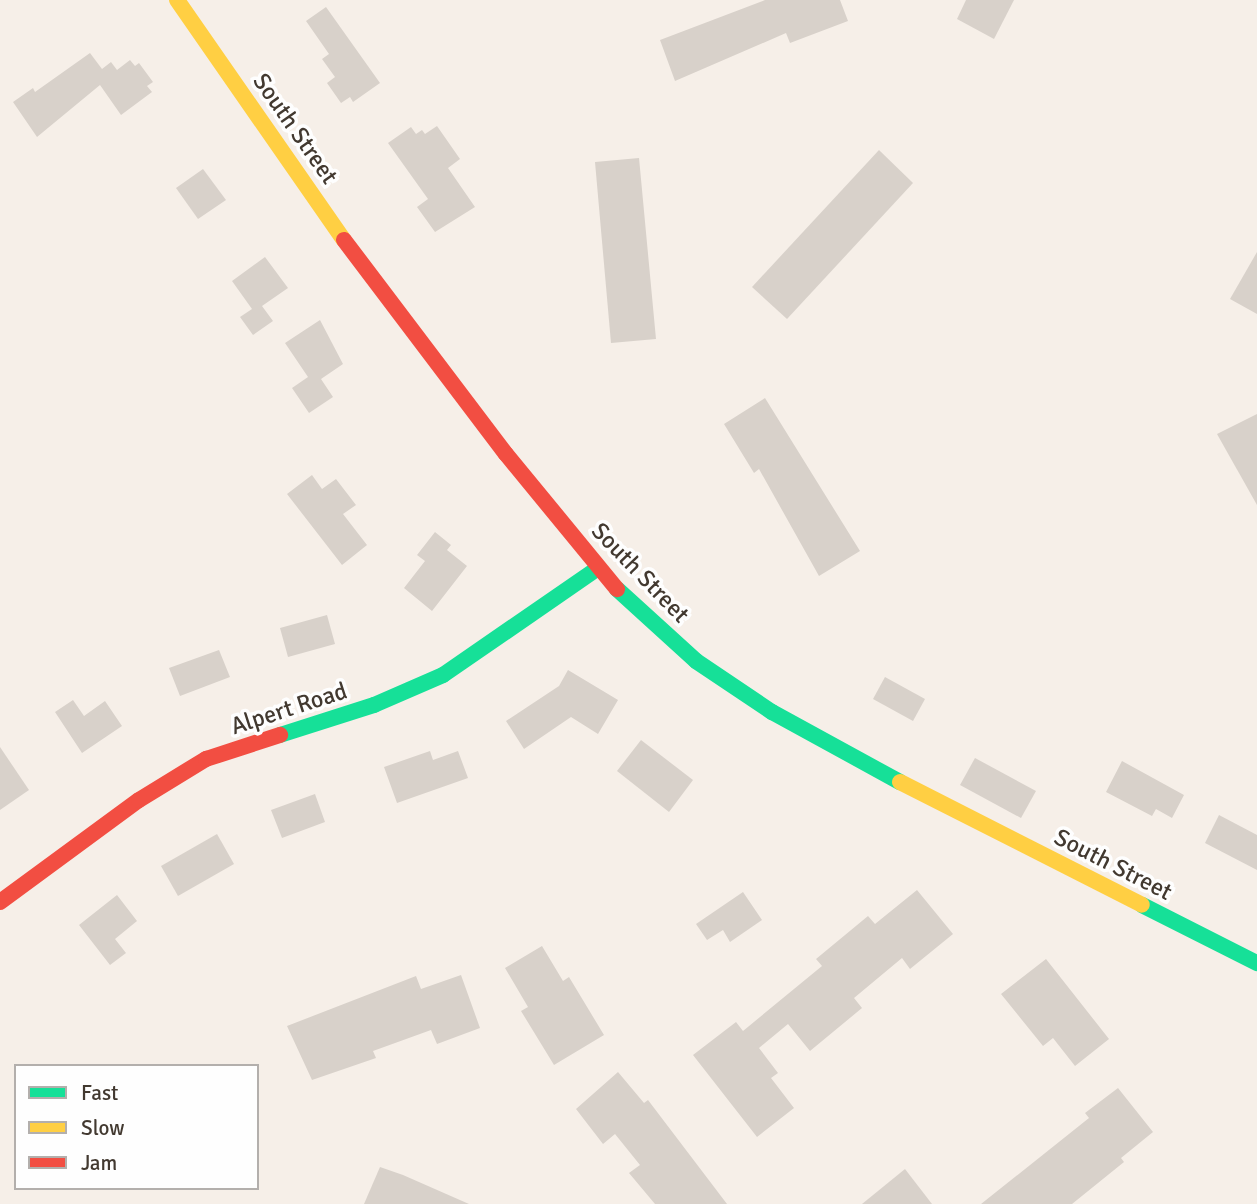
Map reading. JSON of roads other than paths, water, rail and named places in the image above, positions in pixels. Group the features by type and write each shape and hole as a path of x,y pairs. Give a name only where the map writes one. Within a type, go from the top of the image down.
{"street":[{"name":"South Street","path":"177,0 344,240 598,568 641,614 696,661 772,712 900,782 1257,963"},
{"name":"Alpert Road","path":"0,902 139,800 206,759 374,705 443,675 598,568"}]}
